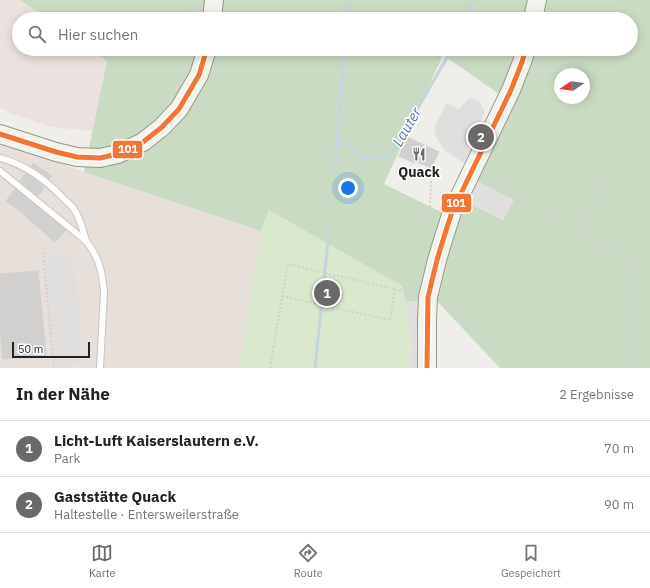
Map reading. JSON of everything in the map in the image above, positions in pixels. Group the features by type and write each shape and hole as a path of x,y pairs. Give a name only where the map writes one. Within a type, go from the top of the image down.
{"main road":[{"path":"213,12 214,0"},
{"path":"535,12 537,0"},
{"path":"0,134 56,152 77,157 100,158 118,154 143,142 162,127 179,109 200,75 205,56"},
{"path":"427,368 428,297 443,240 452,212 511,90 524,56"}],"lane":[{"path":"0,158 20,165 40,177 58,192 74,209 81,222 86,241"},
{"path":"0,171 86,241 97,256 103,279 104,292 100,368"}],"path":[{"path":"184,0 185,12"},
{"path":"585,237 599,166"},
{"path":"473,168 531,202 585,237 634,265 644,266"},
{"path":"431,181 429,234 443,240"},
{"path":"43,252 54,368"},
{"path":"270,368 288,264 419,294"},
{"path":"634,265 634,368"},
{"path":"282,296 390,320 395,289"}],"shaded area":[{"path":"0,0 20,0 37,12 12,12 12,56 100,56 107,61 93,131 51,127 12,114 0,107"},
{"path":"470,97 479,101 485,112 466,148 472,153 466,164 445,151 436,137 434,127 447,103 459,109"},
{"path":"0,142 84,172 261,231 239,368 0,368"},
{"path":"477,181 514,200 503,220 467,202"},
{"path":"73,253 84,363 55,366 44,255"},
{"path":"405,301 422,301 419,368 410,368 411,334"}],"green space":[{"path":"20,0 530,0 528,12 37,12"},
{"path":"547,0 650,0 650,368 500,368 436,300 443,263 455,229 467,202 503,220 513,200 477,181 531,68 534,56 638,56 638,12 545,12"},
{"path":"100,56 443,56 384,184 447,215 422,301 405,301 402,286 269,210 261,231 84,172 107,61"},
{"path":"444,56 516,56 502,96"},
{"path":"269,210 402,286 411,334 410,368 239,368 261,231"}],"building":[{"name":"Quack","path":"407,137 439,152 431,168 415,161 414,163 399,156"},
{"path":"33,163 52,176 50,179 31,166"},
{"path":"26,173 44,187 38,196 20,181"},
{"path":"15,189 66,230 55,242 26,217 27,216 6,201"},
{"path":"38,271 46,355 3,359 0,330 0,274"}],"waterway":[{"path":"348,12 349,0"},
{"name":"Lauter","path":"469,12 473,0"},
{"path":"335,167 344,56"},
{"name":"Lauter","path":"337,143 345,144 359,155 368,158 386,157 393,151 448,56"},
{"name":"Lauter","path":"315,368 329,231"}],"transit line":[{"name":"101","path":"0,134 56,152 77,157 100,158 118,154 143,142 162,127 179,109 199,75 205,56"},
{"name":"101","path":"427,368 428,297 443,240 452,212 511,90 524,56"}],"place":[{"name":"Gaststätte Quack","path":"481,137"},
{"name":"Quack","path":"419,154"},
{"name":"Licht-Luft Kaiserslautern e.V.","path":"327,293"}]}
